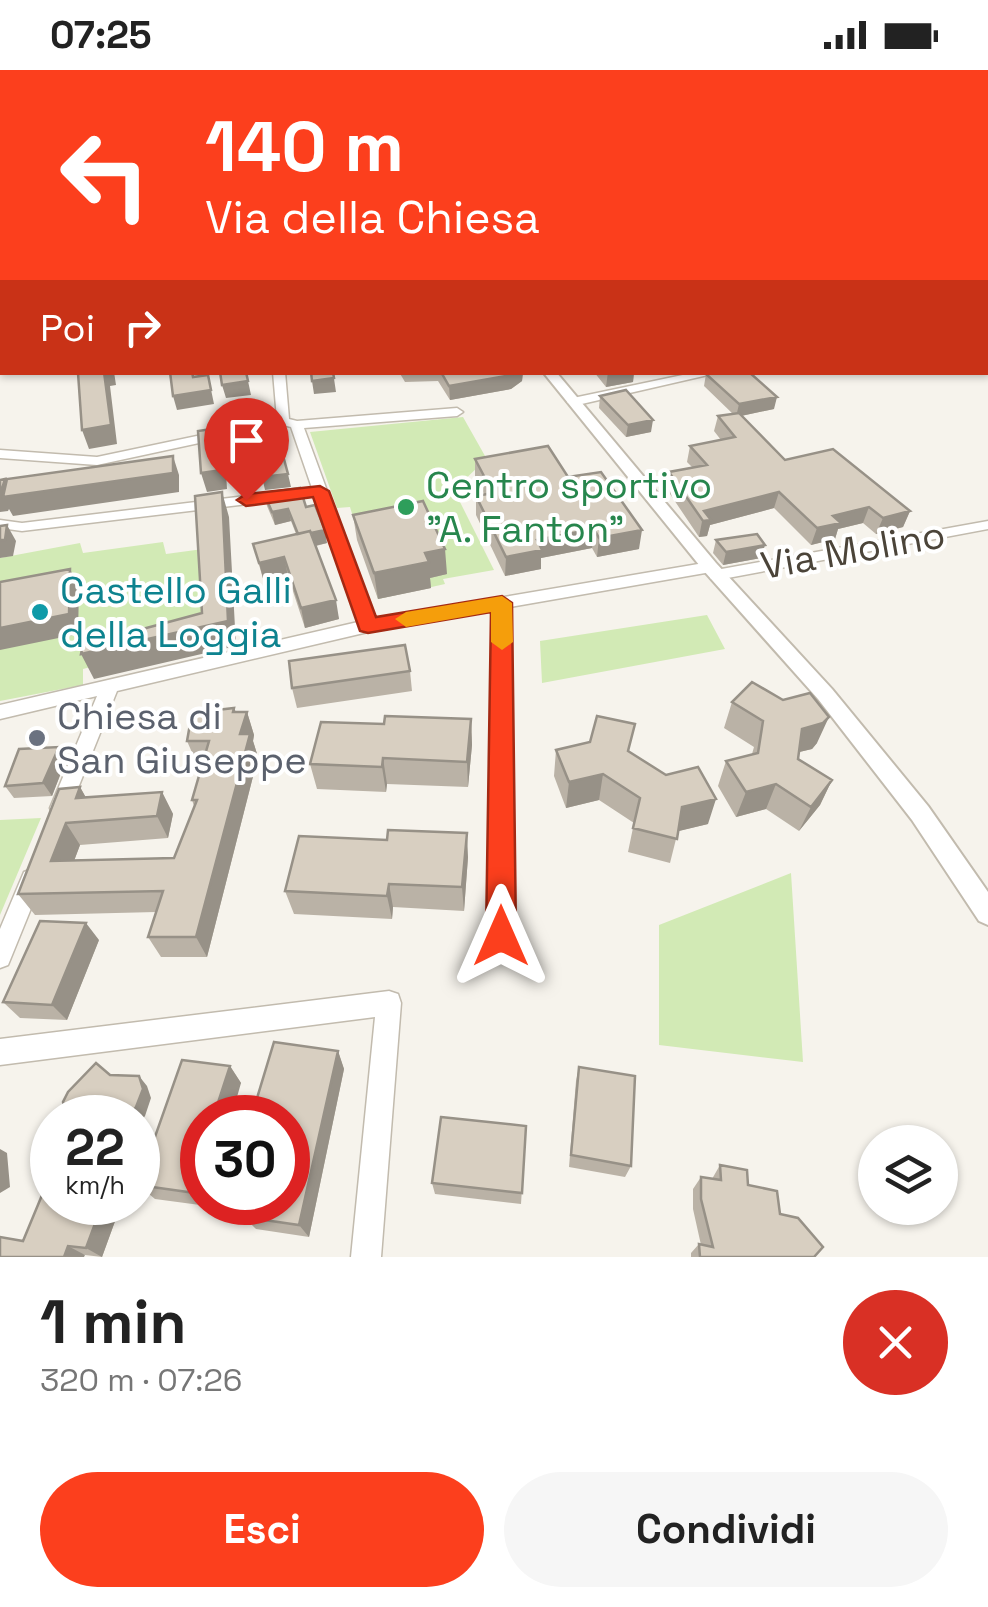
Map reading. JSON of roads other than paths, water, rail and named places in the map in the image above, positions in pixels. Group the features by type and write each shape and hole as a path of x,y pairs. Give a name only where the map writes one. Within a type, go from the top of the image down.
{"street":[{"path":"280,375 290,423 320,491 368,626"},
{"path":"551,375 714,571 849,724 920,813 988,914"},
{"path":"573,402 702,375"},
{"path":"0,454 97,461 290,423 457,412"},
{"path":"0,524 22,527 320,491"},
{"name":"Via Molino","path":"0,712 368,626 988,525"},
{"path":"501,936 502,603"},
{"path":"0,957 108,689"},
{"path":"0,1052 389,1003 366,1257"}],"place":[{"name":"Centro sportivo \"A. Fanton\"","path":"406,507"},
{"name":"Castello Galli della Loggia","path":"40,612"},
{"name":"Chiesa di San Giuseppe","path":"37,738"}]}
